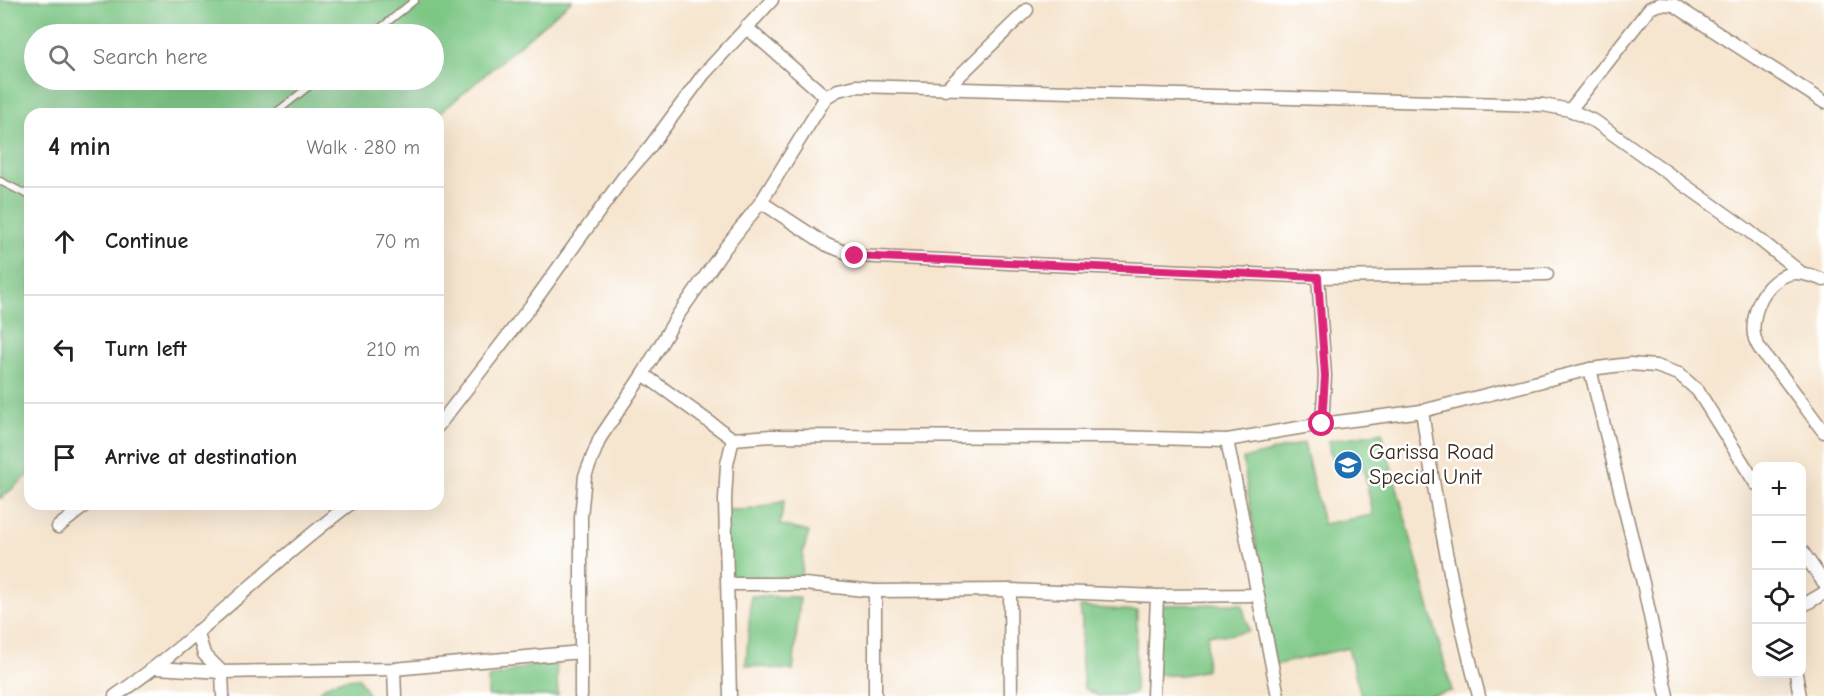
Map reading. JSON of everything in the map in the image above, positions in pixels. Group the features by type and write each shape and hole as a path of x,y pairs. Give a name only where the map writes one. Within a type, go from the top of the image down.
{"street":[{"path":"444,418 533,303 623,178 649,148 703,75 772,0"},
{"path":"1570,110 1650,8 1660,4 1674,5 1824,102"},
{"path":"945,90 1027,10"},
{"path":"746,27 826,97"},
{"path":"581,696 581,517 585,476 600,438 643,374 678,315 761,202 826,97 838,90 856,86 1543,105 1570,110 1596,122 1745,228 1799,271 1824,280"},
{"path":"761,202 827,244 855,256 1318,277 1547,274"},
{"path":"1799,271 1783,276 1768,287 1753,321 1755,338 1824,432"},
{"path":"1318,277 1325,376 1322,424"},
{"path":"643,374 733,439 771,436 1114,437 1227,440 1322,424 1422,411 1590,369 1630,364 1656,366 1679,374 1698,392 1752,478"},
{"path":"1590,369 1643,583 1667,696"},
{"path":"1422,411 1444,538 1479,696"},
{"path":"730,696 725,500 726,464 733,439"},
{"path":"1227,440 1278,696"},
{"path":"58,527 79,510"},
{"path":"116,696 156,668 341,510"},
{"path":"1806,557 1824,584"},
{"path":"728,584 804,584 875,591 1010,590 1157,596 1258,595"},
{"path":"1010,590 1011,696"},
{"path":"875,591 875,696"},
{"path":"1806,604 1824,593"},
{"path":"1153,696 1157,596"},
{"path":"197,632 204,654 222,672 223,696"},
{"path":"156,668 222,672 394,669 581,652"},
{"path":"394,669 395,696"},
{"path":"1797,678 1800,696"}],"lane":[{"path":"386,24 416,0"},
{"path":"282,108 304,90"},
{"path":"0,181 24,193"}],"green space":[{"path":"0,0 572,0 444,110 444,108 24,108 24,479 0,499"},
{"path":"1382,432 1452,691 1426,696 1361,696 1348,648 1274,665 1243,459 1304,443 1323,524 1373,515 1362,460 1331,457 1328,441"},
{"path":"784,501 780,525 809,532 803,552 802,576 726,580 717,508 743,510"},
{"path":"751,596 800,597 793,671 746,665"},
{"path":"1242,604 1249,631 1227,635 1208,634 1206,669 1180,675 1154,672 1153,605"},
{"path":"1080,607 1137,611 1135,694 1098,696 1084,688"},
{"path":"556,659 558,696 488,696 488,678"},
{"path":"359,678 369,696 316,696 330,684"}],"place":[{"name":"Garissa Road Special Unit","path":"1348,465"}],"route":[{"path":"855,256 1318,277 1325,376 1322,424"}]}
